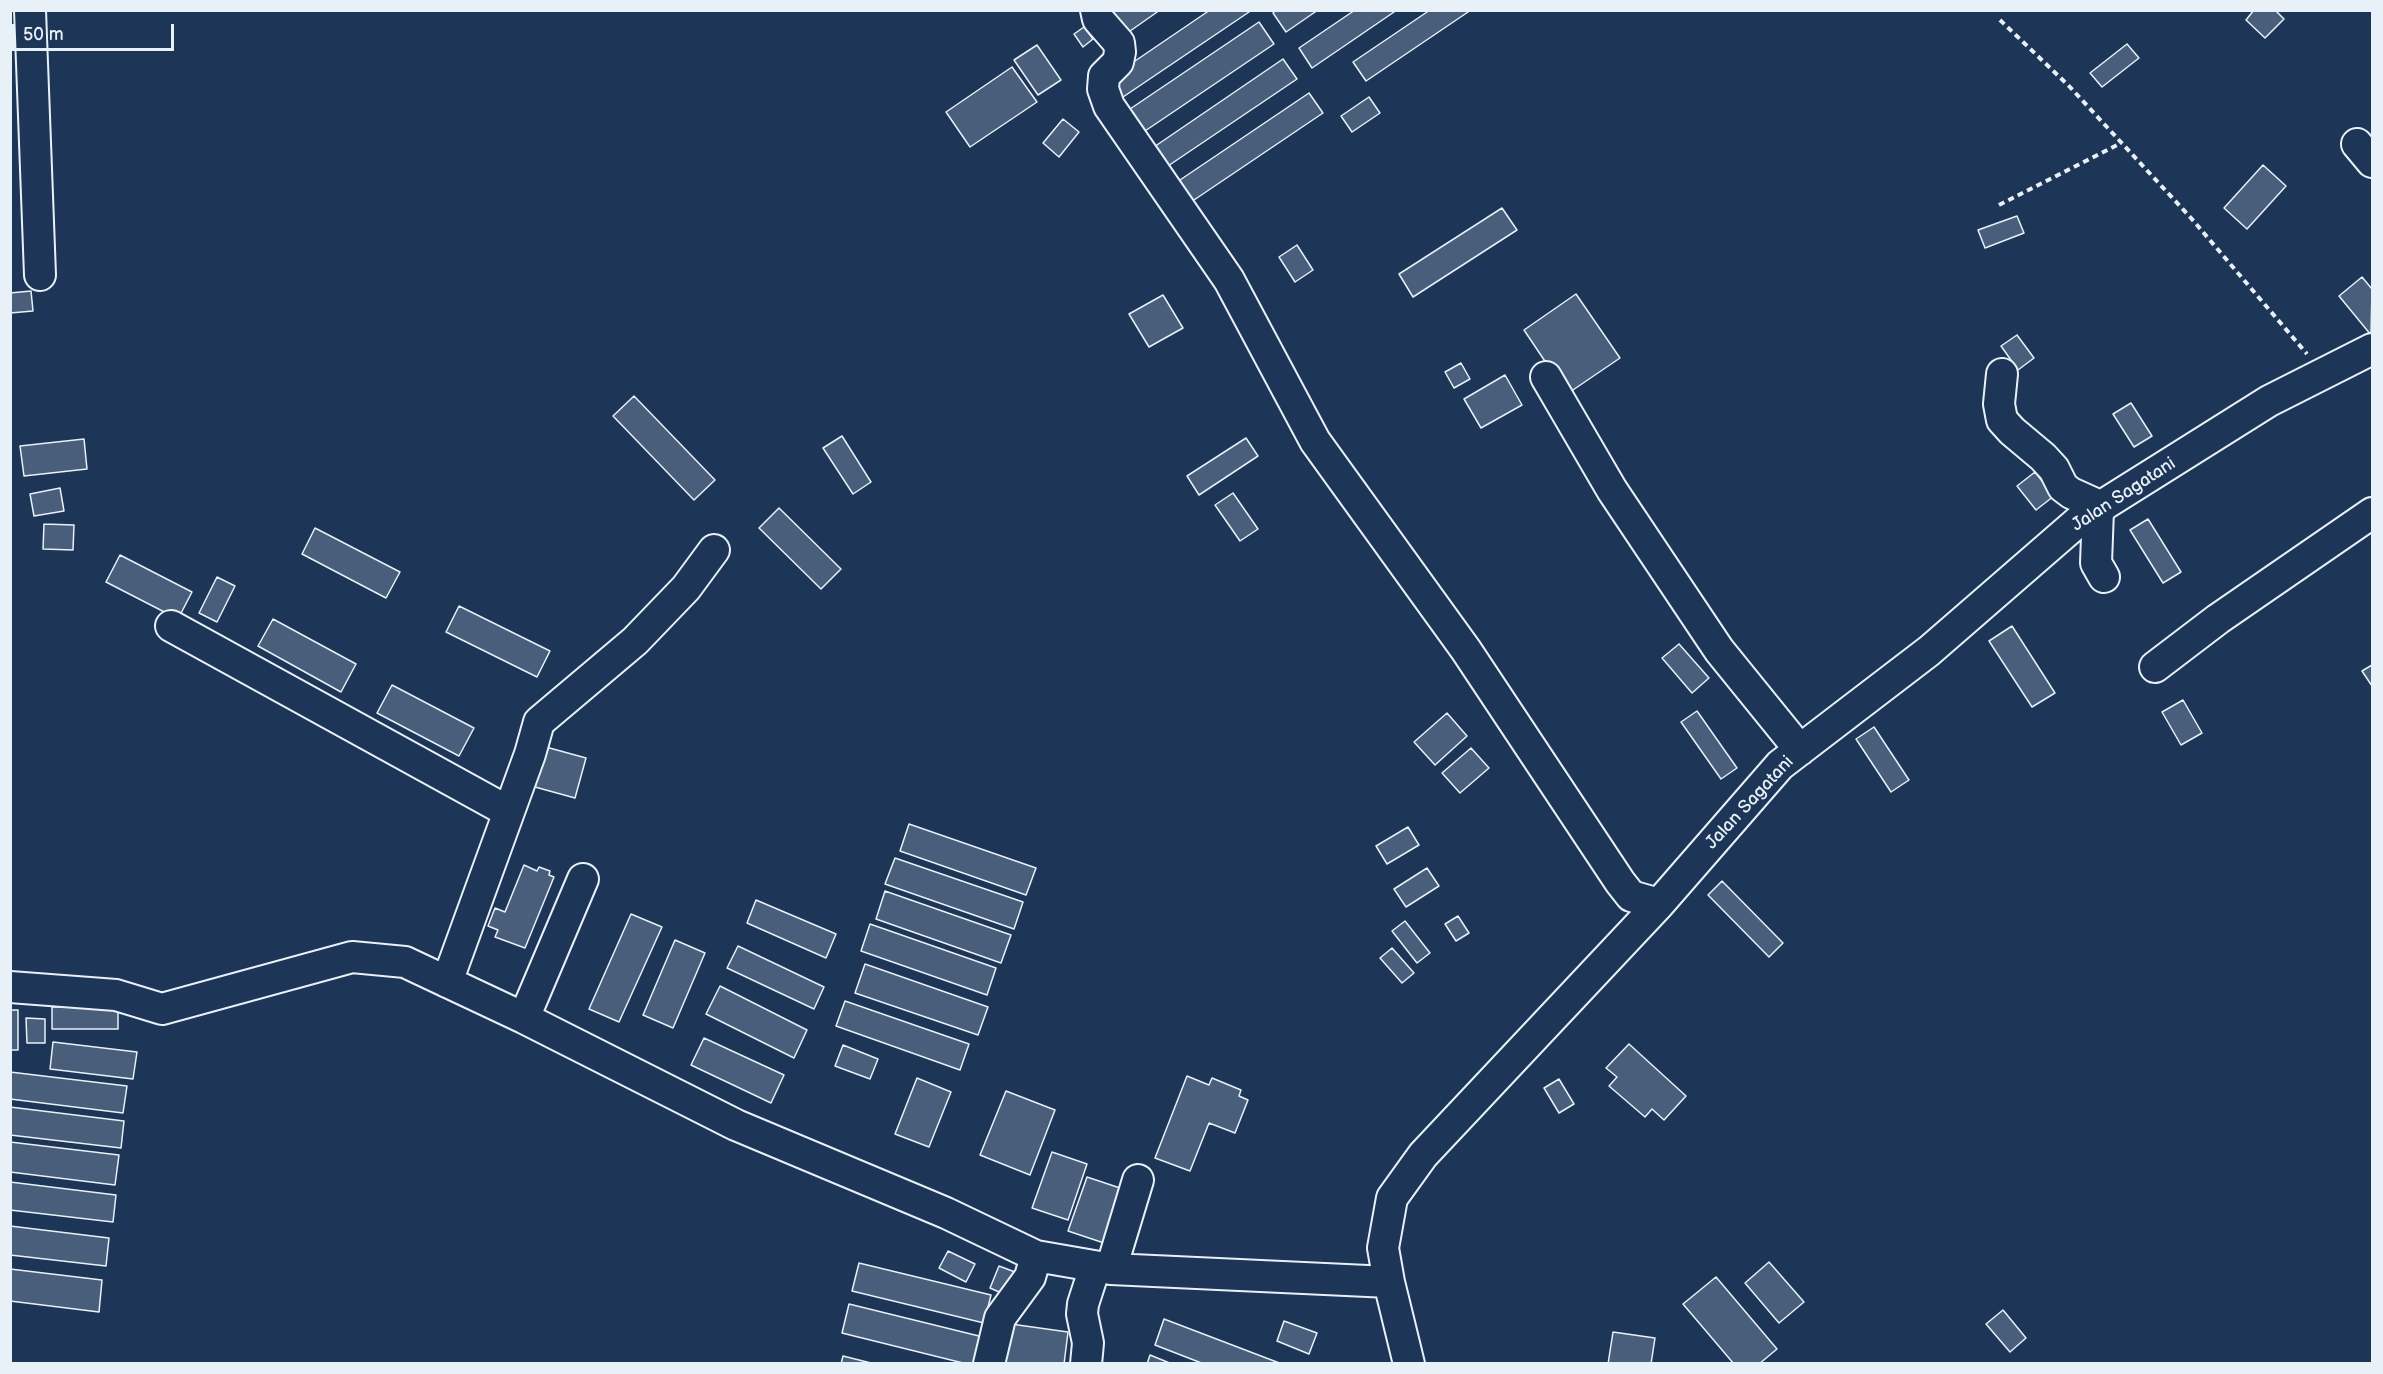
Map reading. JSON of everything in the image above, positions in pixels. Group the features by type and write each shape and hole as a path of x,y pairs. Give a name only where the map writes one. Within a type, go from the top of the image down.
{"street":[{"path":"30,10 40,274"},
{"path":"1096,10 1098,19 1119,43 1118,62 1104,75 1103,89 1109,106 1229,280 1315,441 1466,650 1620,882 1631,896 1659,904"},
{"name":"Jalan Sagatani","path":"1409,1364 1383,1248 1392,1198 1423,1155 1659,904 1759,787 1780,765 1929,651 2081,519 2269,401 2373,349"},
{"path":"2002,374 1999,404 2002,420 2012,432 2054,469 2063,487 2100,508 2096,563 2104,578"},
{"path":"1546,377 1612,490 1719,650 1800,750"},
{"path":"2155,667 2218,619 2373,513"},
{"path":"447,982 539,722 635,641 686,588 714,550"},
{"path":"171,626 509,812"},
{"path":"524,1018 584,879"},
{"path":"10,987 116,994 162,1009 352,957 405,962 524,1018 736,1125 946,1213 1036,1256 1103,1268 1389,1282"},
{"path":"1086,1364 1088,1343 1082,1314 1083,1304 1103,1268 1138,1180"},
{"path":"989,1364 1000,1318 1030,1277 1036,1256"}],"path":[{"path":"2000,20 2069,86 2218,247 2322,373"},
{"path":"1999,205 2121,143"}],"building":[{"path":"1105,10 1160,10 1123,36"},
{"path":"1210,10 1252,10 1123,97 1110,78"},
{"path":"1276,10 1318,10 1286,32 1273,13"},
{"path":"1355,10 1397,10 1312,68 1299,48"},
{"path":"1430,10 1471,10 1366,81 1353,62"},
{"path":"2254,10 2275,10 2284,19 2265,38 2246,20"},
{"path":"1259,22 1274,44 1145,131 1130,109"},
{"path":"1084,27 1093,39 1083,47 1074,34"},
{"path":"2127,44 2139,58 2102,87 2090,73"},
{"path":"1037,45 1061,80 1038,95 1014,60"},
{"path":"1283,59 1297,79 1165,168 1151,149"},
{"path":"1012,67 1037,102 970,147 946,112"},
{"path":"1309,93 1323,113 1191,202 1177,182"},
{"path":"1369,97 1380,113 1352,132 1341,116"},
{"path":"1063,119 1079,132 1059,157 1043,143"},
{"path":"2263,165 2286,186 2247,229 2224,208"},
{"path":"1502,208 1517,230 1413,297 1399,274"},
{"path":"2017,216 2024,233 1985,248 1978,230"},
{"path":"1297,245 1313,270 1295,282 1279,257"},
{"path":"2362,277 2372,289 2371,335 2339,296"},
{"path":"31,291 33,311 10,313 10,293"},
{"path":"1576,294 1620,358 1567,394 1524,330"},
{"path":"1163,295 1183,328 1149,347 1129,314"},
{"path":"2017,335 2034,358 2018,370 2001,346"},
{"path":"1461,363 1470,379 1454,388 1445,372"},
{"path":"1505,375 1522,405 1481,428 1464,399"},
{"path":"634,396 715,480 694,500 613,416"},
{"path":"2131,403 2152,436 2134,447 2113,414"},
{"path":"842,436 871,482 853,494 823,448"},
{"path":"1246,438 1258,456 1199,495 1187,476"},
{"path":"84,439 87,469 24,476 20,446"},
{"path":"2035,472 2054,496 2036,510 2017,486"},
{"path":"60,488 64,511 34,516 30,494"},
{"path":"1233,493 1258,529 1240,541 1215,505"},
{"path":"779,508 841,569 821,589 759,528"},
{"path":"2148,519 2181,572 2163,583 2130,530"},
{"path":"44,524 74,525 73,550 43,549"},
{"path":"315,528 400,572 386,598 302,554"},
{"path":"120,555 192,592 178,619 106,582"},
{"path":"217,577 235,586 217,622 199,613"},
{"path":"459,606 550,651 537,677 446,632"},
{"path":"273,619 356,664 341,692 258,646"},
{"path":"2012,626 2055,693 2032,707 1989,641"},
{"path":"1679,644 1709,678 1692,693 1662,658"},
{"path":"2372,665 2372,686 2362,671"},
{"path":"392,685 474,728 459,756 377,713"},
{"path":"2183,700 2202,733 2181,745 2162,712"},
{"path":"1697,711 1737,768 1721,779 1681,722"},
{"path":"1447,713 1467,736 1435,765 1414,742"},
{"path":"1874,727 1909,780 1891,792 1856,739"},
{"path":"546,747 586,758 575,798 535,787"},
{"path":"1471,748 1489,768 1460,793 1442,773"},
{"path":"909,824 1036,868 1026,895 900,851"},
{"path":"1408,827 1419,845 1387,864 1376,846"},
{"path":"895,858 1023,902 1014,929 885,884"},
{"path":"524,865 537,871 539,867 550,871 549,875 554,877 525,948 495,937 498,930 488,926 495,908 505,912"},
{"path":"1427,868 1439,886 1406,907 1394,889"},
{"path":"1722,881 1783,943 1769,957 1708,895"},
{"path":"885,891 1011,935 1001,963 876,919"},
{"path":"756,900 836,934 826,958 747,923"},
{"path":"631,914 662,927 619,1022 589,1009"},
{"path":"1458,916 1469,933 1456,941 1445,924"},
{"path":"1405,921 1430,953 1417,963 1392,931"},
{"path":"870,924 996,968 987,995 861,951"},
{"path":"675,940 705,953 673,1028 643,1015"},
{"path":"738,946 824,987 814,1009 727,968"},
{"path":"1392,948 1414,973 1402,983 1380,958"},
{"path":"865,964 988,1007 978,1035 855,993"},
{"path":"720,986 807,1030 794,1058 706,1014"},
{"path":"845,1001 969,1044 960,1070 836,1026"},
{"path":"52,1007 118,1007 118,1029 52,1029"},
{"path":"10,1010 18,1010 18,1050 10,1050"},
{"path":"26,1018 45,1019 45,1043 27,1043"},
{"path":"704,1038 784,1075 771,1103 691,1065"},
{"path":"53,1042 137,1052 133,1079 50,1069"},
{"path":"1629,1044 1686,1096 1664,1120 1652,1109 1645,1117 1609,1086 1617,1077 1606,1068"},
{"path":"843,1045 878,1059 870,1079 835,1066"},
{"path":"10,1072 127,1086 123,1113 10,1099"},
{"path":"1187,1076 1209,1085 1212,1078 1241,1090 1239,1096 1248,1100 1235,1133 1209,1123 1190,1171 1155,1158"},
{"path":"917,1078 951,1092 929,1147 895,1134"},
{"path":"1559,1079 1574,1104 1559,1113 1544,1088"},
{"path":"1006,1091 1055,1110 1030,1175 980,1155"},
{"path":"10,1107 124,1121 121,1148 10,1135"},
{"path":"10,1142 119,1155 115,1185 10,1172"},
{"path":"1052,1152 1087,1164 1068,1220 1032,1208"},
{"path":"1087,1177 1126,1190 1107,1244 1068,1231"},
{"path":"10,1182 116,1195 113,1222 10,1210"},
{"path":"10,1226 109,1238 106,1266 10,1255"},
{"path":"948,1251 975,1264 966,1282 939,1268"},
{"path":"1769,1262 1804,1302 1779,1323 1745,1283"},
{"path":"859,1263 991,1295 984,1323 852,1291"},
{"path":"999,1266 1015,1272 1006,1295 990,1288"},
{"path":"10,1269 102,1280 99,1312 10,1301"},
{"path":"1716,1277 1777,1349 1759,1364 1734,1364 1683,1304"},
{"path":"849,1304 983,1337 977,1364 967,1364 842,1333"},
{"path":"2003,1310 2026,1338 2010,1352 1986,1324"},
{"path":"1164,1319 1282,1364 1204,1364 1155,1345"},
{"path":"1284,1321 1317,1333 1309,1354 1277,1341"},
{"path":"1011,1324 1068,1332 1064,1364 1005,1364"},
{"path":"1613,1332 1655,1338 1651,1364 1608,1364"},
{"path":"1150,1355 1172,1364 1147,1364"},
{"path":"843,1356 875,1364 841,1364"}]}
